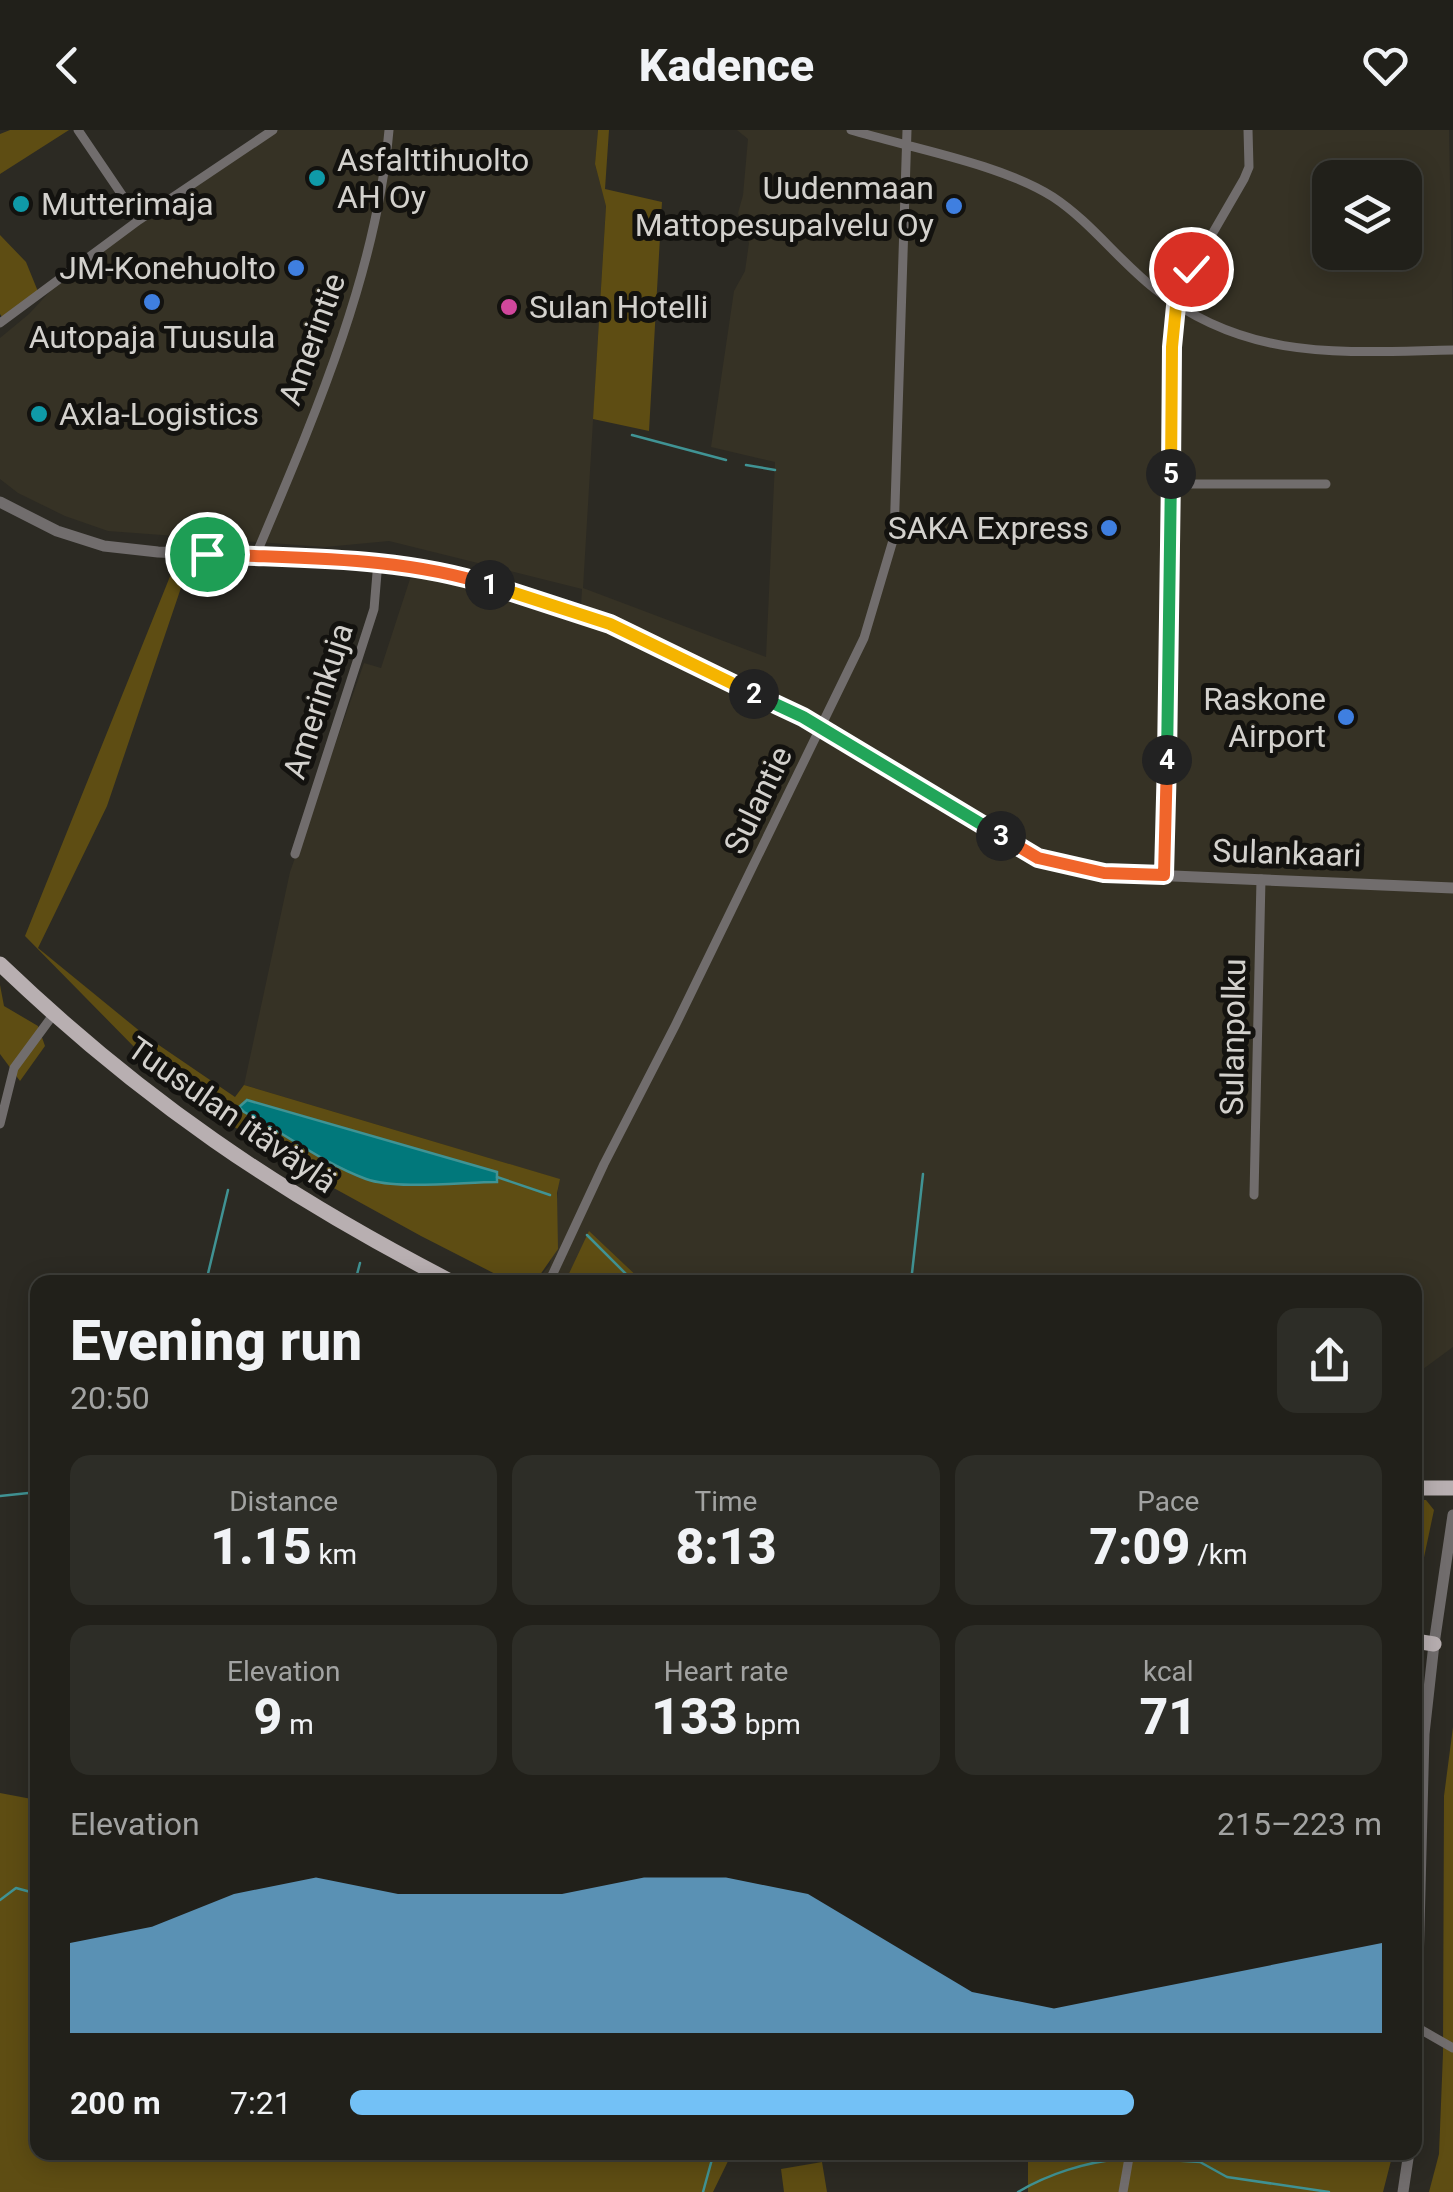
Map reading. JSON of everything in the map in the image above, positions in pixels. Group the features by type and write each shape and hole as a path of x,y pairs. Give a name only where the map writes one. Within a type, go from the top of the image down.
{"main road":[{"name":"Tuusulan itäväylä","path":"0,964 53,1015 165,1107 250,1168 314,1208 439,1275"},
{"path":"1422,1488 1453,1488"},
{"path":"1422,1643 1434,1644"}],"street":[{"path":"78,130 139,220"},
{"path":"0,323 139,220 273,130"},
{"name":"Amerintie","path":"255,556 354,301 383,190 389,130"},
{"path":"851,130 1009,177 1054,198 1176,306 1215,327 1281,348 1325,352 1453,350"},
{"name":"Sulantie","path":"552,1275 864,638 894,536 907,130"},
{"path":"1164,875 1172,347 1176,306 1181,286 1249,167 1248,130"},
{"path":"1171,484 1326,484"},
{"name":"Sulankaari","path":"0,502 58,531 104,546 378,562 448,572 610,624 803,717 1038,858 1104,873 1453,888"},
{"name":"Amerinkuja","path":"296,854 374,609 378,562"},
{"name":"Sulanpolku","path":"1254,1195 1261,880"},
{"path":"0,1124 8,1068 53,1015"},
{"path":"1422,1771 1434,1644 1453,1516"},
{"path":"1422,2030 1453,2048"},
{"path":"1124,2192 1129,2160"},
{"path":"1403,2192 1408,2160"}],"shaded area":[{"path":"10,130 69,130 0,174 0,134"},
{"path":"271,130 598,130 595,164 606,205 583,588 766,657 775,462 711,447 734,291 745,271 749,243 738,213 748,139 737,130 1449,130 1453,341 1453,1347 1422,1370 1422,1275 541,1275 550,1265 559,1179 244,1085 290,872 364,663 381,668 410,579 419,576 446,582 580,624 582,589 389,541 325,547 108,531 65,516 18,493 0,479 0,338 66,274"},
{"path":"598,130 609,130 605,189 662,202 649,431 593,419 606,206 595,164"},
{"path":"0,235 26,262 39,294 4,320 0,314"},
{"path":"173,569 186,573 107,806 38,948 147,1037 235,1097 244,1085 560,1179 558,1249 540,1275 497,1275 321,1181 228,1123 143,1056 25,936"},
{"path":"0,985 4,1006 38,1026 45,1046 20,1081 0,1054"},
{"path":"589,1231 636,1275 568,1275"},
{"path":"1422,1500 1434,1510 1422,1567"},
{"path":"1453,1727 1453,2192 1429,2192 1439,2154 1444,1796"},
{"path":"0,1793 30,1799 30,2160 729,2160 713,2192 0,2192"},
{"path":"1028,2160 1391,2160 1383,2192 1028,2192"},
{"path":"822,2162 827,2192 784,2192 781,2169"}],"water":[{"path":"247,1100 497,1172 497,1182 412,1185 366,1179 334,1165 244,1112 239,1107"}],"waterway":[{"path":"632,435 726,460"},
{"path":"746,465 775,470"},
{"path":"912,1275 923,1174"},
{"path":"497,1177 550,1195"},
{"path":"208,1275 228,1190"},
{"path":"587,1235 627,1275"},
{"path":"357,1275 360,1263"},
{"path":"0,1496 30,1493"},
{"path":"0,1900 16,1888 30,1892"},
{"path":"703,2192 712,2160"},
{"path":"1018,2192 1068,2170 1114,2160"},
{"path":"1168,2160 1200,2162 1227,2177 1329,2192"}],"place":[{"name":"Asfalttihuolto AH Oy","path":"317,178"},
{"name":"Mutterimaja","path":"21,204"},
{"name":"Uudenmaan Mattopesupalvelu Oy","path":"954,206"},
{"name":"JM-Konehuolto","path":"296,268"},
{"name":"Autopaja Tuusula","path":"152,302"},
{"name":"Sulan Hotelli","path":"509,307"},
{"name":"Axla-Logistics","path":"39,414"},
{"name":"SAKA Express","path":"1109,528"},
{"name":"Raskone Airport","path":"1346,717"}],"route":[{"path":"207,554 388,562 448,572 561,607 610,624 803,717 1038,858 1104,873 1164,875 1172,347 1178,293 1191,269"}]}
